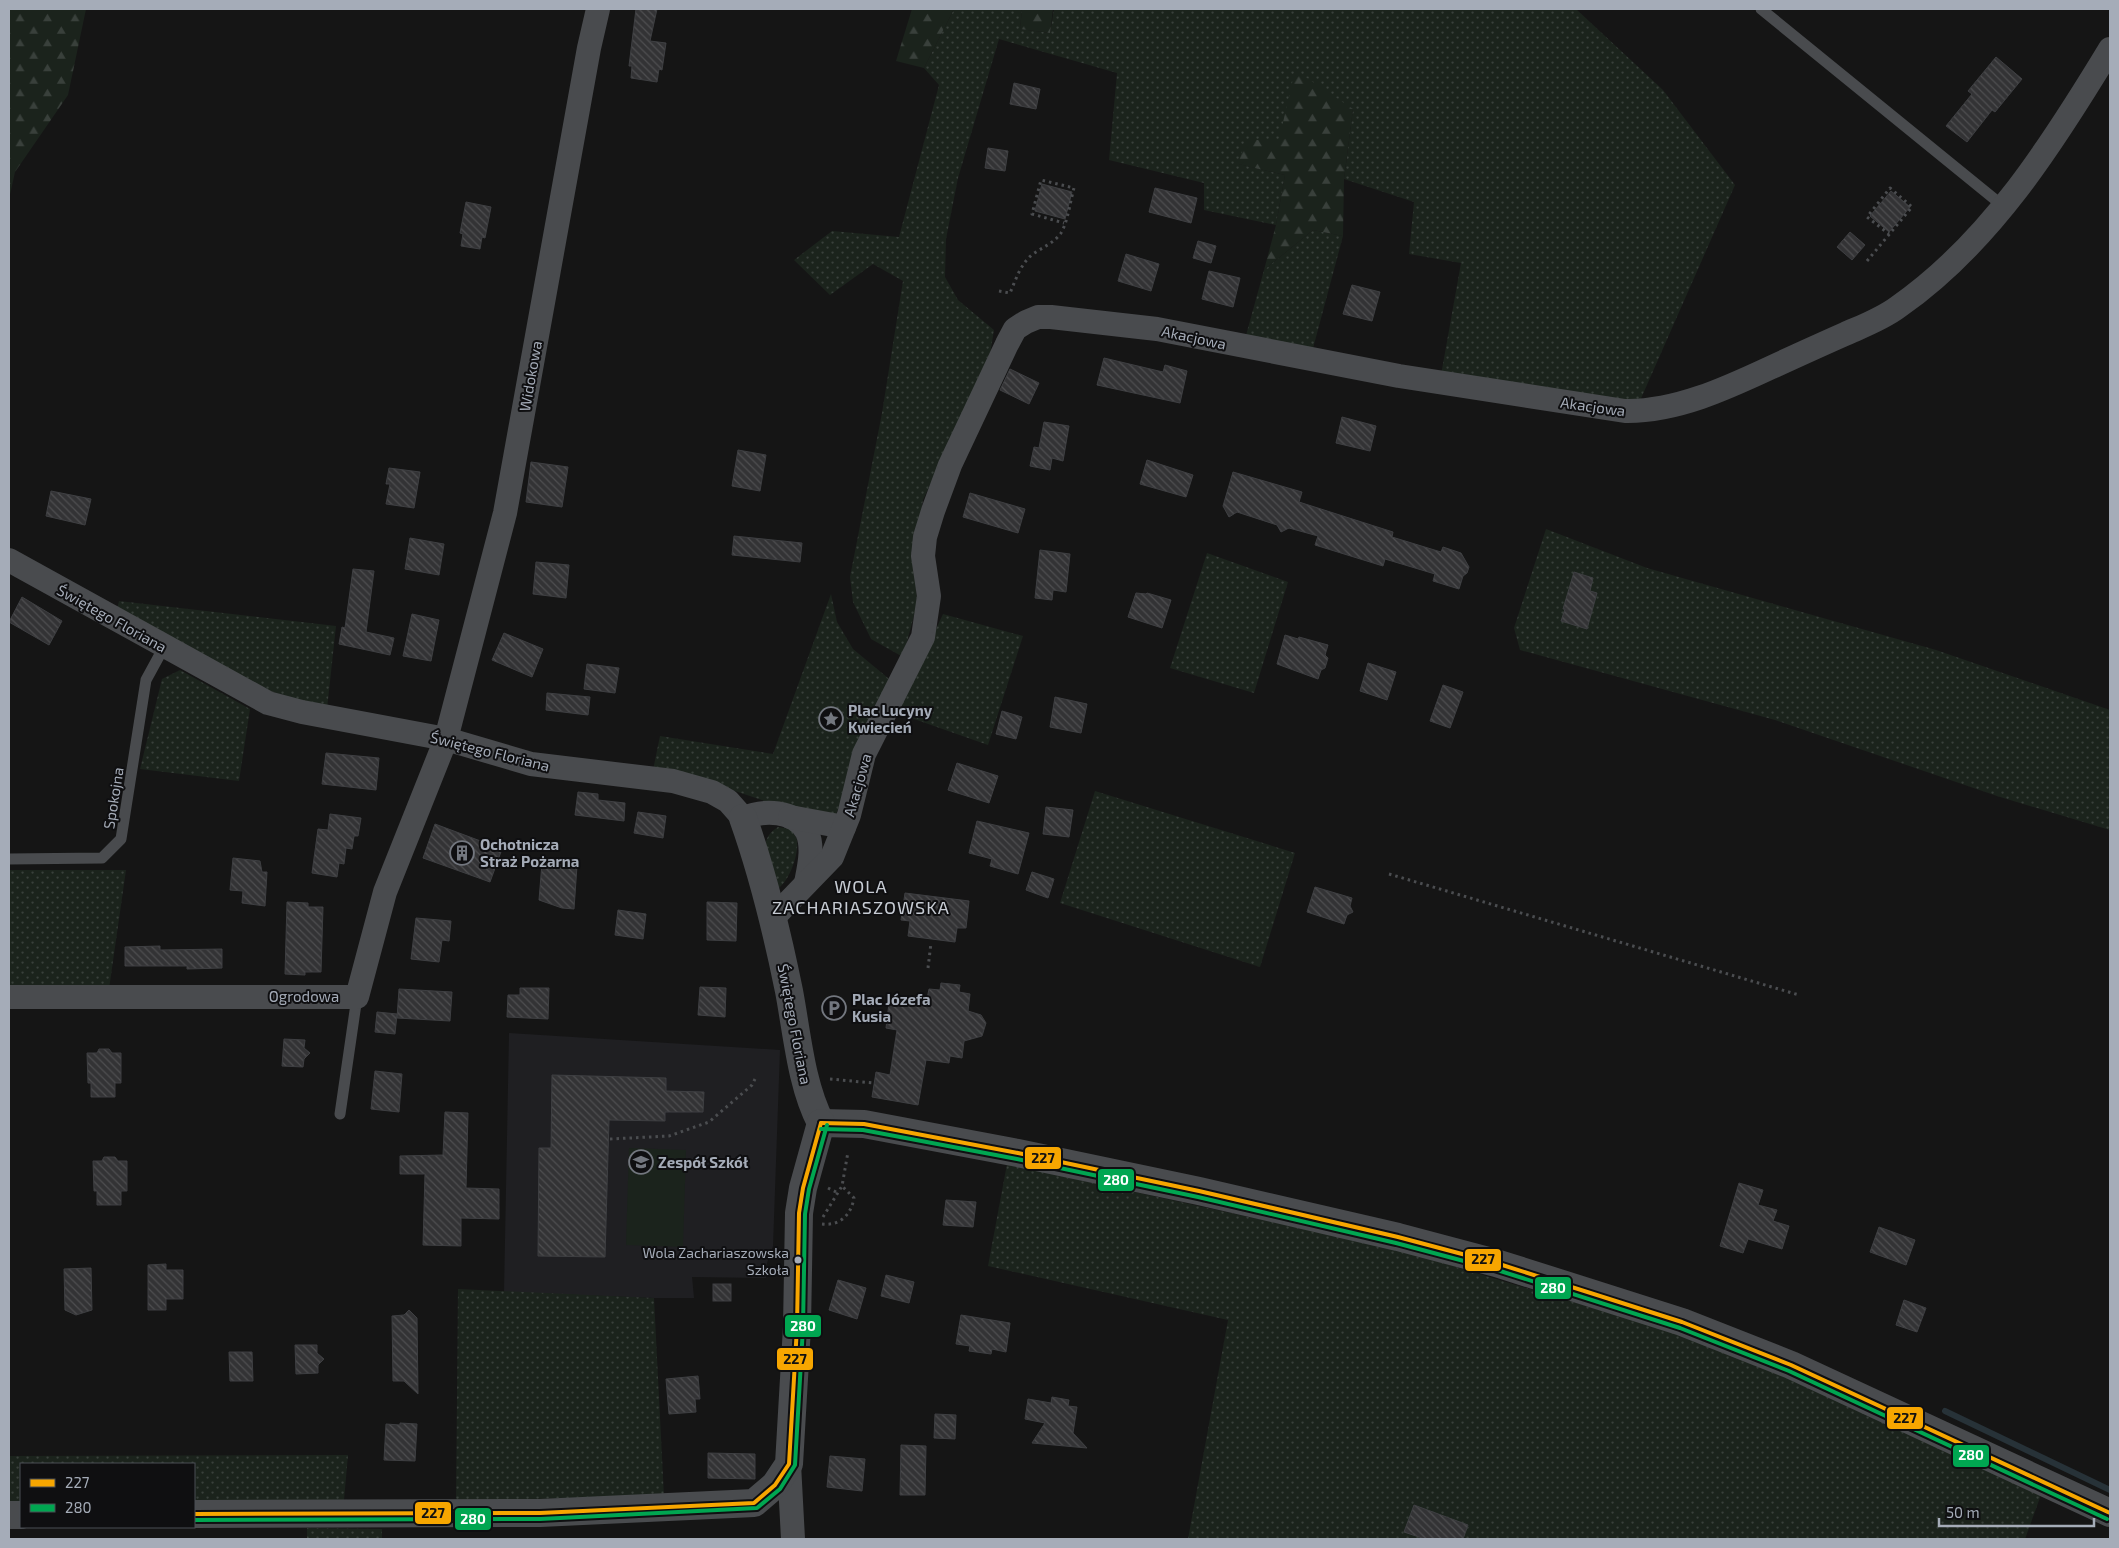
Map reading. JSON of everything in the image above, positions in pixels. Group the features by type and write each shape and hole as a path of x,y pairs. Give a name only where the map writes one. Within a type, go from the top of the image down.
{"street":[{"name":"Widokowa","path":"446,740 505,513 589,48 598,9"},
{"name":"Akacjowa","path":"773,918 832,857 844,828 864,754 923,636 929,596 923,556 925,537 950,464 1015,329 1038,317 1051,317 1157,329 1442,384 1635,411 1678,404 1722,389 1888,314 1938,274 1969,245 2003,206 2065,121 2110,49"},
{"name":"Świętego Floriana","path":"9,560 268,703 302,712 446,740 531,764 673,781 712,792 728,800 743,818 773,918 808,1091 821,1123"},
{"name":"Ogrodowa","path":"9,996 357,997 385,892 446,740"},
{"name":"Akacjowa","path":"743,818 757,813 774,812 844,828"},
{"path":"790,817 808,833 810,864 806,882"},
{"path":"793,1539 789,1464 797,1326 799,1213 803,1188 821,1123 864,1124 1018,1153 1199,1191 1398,1237 1496,1263 1682,1322 1791,1365 2110,1514"},
{"path":"195,1514 540,1513 754,1504 775,1485 789,1464"}],"lane":[{"path":"1761,9 2003,206"},
{"name":"Spokojna","path":"9,859 102,858 122,839 146,680 164,647"},
{"path":"340,1114 357,997"}],"path":[{"path":"999,291 1010,293 1023,265 1032,255 1054,240 1062,231 1074,188 1042,180 1032,214 1064,223"},
{"path":"1867,261 1912,207 1890,188 1868,217 1889,234"},
{"path":"1390,874 1800,996"},
{"path":"928,968 931,943"},
{"path":"610,1139 669,1136 710,1122 752,1085 755,1079"},
{"path":"836,1079 873,1083"},
{"path":"842,1186 854,1198 851,1211 836,1223 829,1225 819,1224 842,1186 848,1152"}],"shaded area":[{"name":"Zespół Szkół","path":"509,1033 780,1050 773,1246 766,1266 766,1278 692,1277 694,1298 504,1292"}],"green space":[{"path":"9,9 86,9 68,95 15,172 9,199"},
{"path":"912,9 954,9 924,68 896,61"},
{"path":"954,9 1022,9 1020,29 1050,33 1054,9 1576,9 1663,90 1735,185 1639,403 1441,375 1461,263 1409,254 1414,202 1344,179 1353,109 1279,140 1239,164 1285,175 1276,225 1204,210 1204,183 1109,160 1117,73 999,39 958,178 946,239 945,277 958,300 994,330 990,354 923,500 915,545 917,604 903,657 871,639 853,602 850,577 882,413 903,281 873,264 830,295 794,260 832,231 899,237 939,85 924,68"},
{"path":"1022,9 1053,9 1050,33 1020,29"},
{"path":"1295,70 1353,109 1344,179 1343,236 1313,230 1264,270 1276,225 1285,175 1238,164 1246,140 1279,140"},
{"path":"1313,230 1343,236 1312,352 1245,339 1264,270"},
{"path":"1546,529 1647,568 1936,650 2110,710 2110,830 1997,796 1775,720 1520,650 1514,628"},
{"path":"1207,553 1288,582 1254,693 1170,668"},
{"name":"Plac Lucyny Kwiecień","path":"831,594 837,622 853,649 894,683 854,769 835,817 794,811 717,785 653,770 660,736 773,754"},
{"path":"119,601 336,626 327,709 270,691 116,613"},
{"path":"943,614 1023,636 988,745 897,713"},
{"path":"180,670 250,709 239,781 140,769 162,679"},
{"path":"1095,791 1295,853 1260,967 1060,903"},
{"path":"778,827 791,829 797,839 795,859 790,873 779,888 766,856 765,848 766,840"},
{"path":"9,870 126,870 109,989 9,990"},
{"path":"629,1148 686,1150 683,1247 626,1245"},
{"path":"1007,1164 1396,1249 1683,1335 1830,1395 2042,1492 2025,1539 1188,1539 1228,1320 988,1266"},
{"path":"458,1289 654,1298 664,1497 456,1500"},
{"path":"348,1455 344,1500 195,1501 195,1463 20,1463 20,1502 9,1503 9,1456"},
{"path":"307,1528 382,1529 382,1539 307,1539"}],"building":[{"path":"636,9 657,9 650,41 666,43 662,70 659,69 657,82 631,78 632,66 629,66"},
{"path":"1996,57 2022,79 1995,112 1992,110 1967,142 1946,126 1972,94 1968,91"},
{"path":"1014,83 1040,89 1036,109 1010,104"},
{"path":"988,148 1008,151 1005,171 985,168"},
{"path":"1042,184 1072,192 1065,219 1035,211"},
{"path":"1155,188 1197,198 1191,223 1149,212"},
{"path":"1891,191 1910,207 1889,232 1870,216"},
{"path":"466,202 491,207 485,238 482,237 480,249 461,246 463,234 460,233"},
{"path":"1850,232 1865,245 1852,260 1837,247"},
{"path":"1198,241 1216,246 1211,263 1193,258"},
{"path":"1126,254 1159,264 1151,291 1118,281"},
{"path":"1209,271 1240,278 1233,307 1202,299"},
{"path":"1352,285 1380,292 1372,321 1343,314"},
{"path":"1104,358 1163,372 1165,365 1187,371 1180,403 1097,385"},
{"path":"1010,369 1039,383 1029,404 1000,390"},
{"path":"1342,417 1376,426 1370,451 1336,443"},
{"path":"1044,422 1069,426 1063,461 1052,458 1050,470 1030,466 1034,447 1039,448"},
{"path":"738,450 766,455 760,491 732,486"},
{"path":"1147,460 1193,475 1186,497 1140,484"},
{"path":"531,462 568,467 562,507 526,502"},
{"path":"389,468 420,472 414,508 386,504 390,484 386,484"},
{"path":"1233,472 1302,492 1299,502 1393,532 1392,537 1441,552 1443,547 1461,553 1469,567 1467,573 1463,576 1459,589 1433,581 1435,574 1385,559 1383,566 1315,545 1318,536 1289,528 1281,532 1277,525 1237,512 1229,517 1223,506"},
{"path":"51,491 91,499 85,525 46,516"},
{"path":"970,493 1025,509 1018,533 963,517"},
{"path":"734,536 802,543 800,562 732,555"},
{"path":"410,538 444,544 439,575 405,569"},
{"path":"1040,550 1070,554 1066,592 1053,590 1052,600 1035,598"},
{"path":"536,562 569,565 566,598 533,594"},
{"path":"353,569 374,571 366,632 394,638 390,655 339,644 342,627 345,628"},
{"path":"1574,572 1593,578 1590,591 1597,593 1587,629 1561,621"},
{"path":"1136,593 1147,593 1171,600 1162,628 1128,617"},
{"path":"22,597 62,621 49,645 9,622"},
{"path":"412,614 439,620 431,661 403,656"},
{"path":"504,633 543,649 532,677 492,660"},
{"path":"1285,635 1328,645 1325,655 1328,658 1325,668 1321,670 1318,679 1277,664"},
{"path":"1368,663 1396,672 1387,700 1360,691"},
{"path":"587,664 619,668 615,693 584,689"},
{"path":"1443,685 1463,692 1450,728 1430,721"},
{"path":"547,693 590,697 588,715 546,710"},
{"path":"1055,697 1087,704 1081,733 1050,727"},
{"path":"1002,711 1022,717 1016,739 996,734"},
{"path":"326,753 379,758 376,790 322,784"},
{"path":"957,763 998,776 989,803 948,790"},
{"path":"578,792 598,794 598,800 625,803 624,821 575,815"},
{"path":"1046,807 1073,810 1069,837 1043,834"},
{"path":"638,812 666,816 663,838 634,833"},
{"path":"330,814 361,818 358,836 354,836 352,849 346,848 344,864 339,863 337,877 312,873 318,829 328,830"},
{"path":"977,821 1029,833 1018,874 990,866 992,859 969,853"},
{"name":"Ochotnicza Straż Pożarna","path":"435,824 502,849 490,882 423,858"},
{"path":"233,858 260,861 262,872 267,872 265,906 242,903 243,891 230,890"},
{"path":"542,863 577,866 574,909 562,908 539,900"},
{"path":"1032,872 1054,879 1048,898 1026,890"},
{"path":"1315,887 1352,898 1350,906 1353,912 1347,915 1344,924 1307,912"},
{"path":"905,893 969,901 966,928 957,928 955,942 908,936 910,921 901,920"},
{"path":"287,902 308,903 308,907 323,907 321,972 305,972 305,975 285,974"},
{"path":"707,902 737,903 736,941 707,940"},
{"path":"618,910 646,914 643,939 615,935"},
{"path":"416,918 451,921 449,941 442,940 439,962 411,959"},
{"path":"160,946 160,950 222,949 222,968 187,969 187,966 125,966 125,947"},
{"path":"941,983 960,985 959,992 970,994 968,1011 981,1015 986,1023 982,1036 964,1041 962,1058 950,1056 949,1063 926,1060 918,1105 872,1097 876,1072 890,1075 897,1030 886,1028 889,1003 903,1004 904,996 927,999 929,989 940,990"},
{"path":"700,987 726,988 725,1017 698,1015"},
{"path":"520,988 549,988 548,1019 507,1017 508,995 520,995"},
{"path":"399,989 452,992 450,1021 397,1018"},
{"path":"377,1012 397,1014 395,1034 375,1032"},
{"path":"284,1039 305,1040 304,1048 310,1053 304,1059 303,1067 282,1066"},
{"path":"99,1049 109,1049 112,1053 121,1053 121,1083 115,1083 115,1097 91,1097 91,1083 88,1083 87,1053 97,1053"},
{"path":"375,1071 402,1074 399,1112 371,1109"},
{"path":"552,1075 666,1078 666,1091 704,1092 703,1112 665,1112 665,1121 609,1120 605,1257 538,1256 539,1148 551,1148"},
{"path":"445,1112 468,1113 466,1188 499,1189 499,1219 461,1218 461,1246 423,1245 425,1174 400,1174 400,1156 443,1155"},
{"path":"104,1157 115,1157 118,1161 127,1161 127,1191 121,1191 121,1205 97,1205 97,1191 94,1191 93,1161 102,1161"},
{"path":"1739,1183 1763,1190 1758,1205 1777,1210 1773,1221 1789,1226 1782,1249 1748,1239 1743,1253 1720,1246"},
{"path":"946,1200 976,1202 973,1227 943,1225"},
{"path":"1879,1227 1915,1240 1906,1265 1870,1252"},
{"path":"166,1264 166,1270 183,1270 183,1299 166,1299 166,1310 148,1310 148,1265"},
{"path":"91,1268 92,1310 76,1315 65,1310 64,1269"},
{"path":"886,1275 914,1282 909,1303 881,1296"},
{"path":"838,1280 866,1288 857,1319 829,1310"},
{"path":"713,1284 731,1284 731,1301 713,1301"},
{"path":"1904,1300 1926,1308 1917,1332 1896,1325"},
{"path":"409,1310 417,1318 418,1394 404,1381 393,1381 392,1316 404,1315"},
{"path":"961,1315 1010,1323 1006,1352 992,1349 991,1354 969,1351 970,1346 956,1344"},
{"path":"295,1345 317,1345 317,1353 324,1359 318,1365 318,1373 296,1374"},
{"path":"229,1352 252,1352 253,1381 230,1381"},
{"path":"698,1376 700,1399 695,1399 696,1412 669,1414 666,1379"},
{"path":"1052,1397 1069,1400 1068,1406 1077,1407 1073,1433 1087,1448 1032,1443 1045,1423 1025,1419 1028,1399 1051,1403"},
{"path":"935,1414 956,1415 955,1439 934,1438"},
{"path":"400,1423 417,1424 415,1461 384,1460 386,1424 400,1425"},
{"path":"901,1445 926,1446 925,1495 900,1495"},
{"path":"708,1453 755,1454 755,1479 708,1478"},
{"path":"830,1456 865,1459 862,1491 827,1487"},
{"path":"1414,1505 1468,1525 1463,1539 1425,1539 1404,1532"}],"waterway":[{"path":"1945,1411 2110,1490"}],"transit line":[{"name":"227","path":"821,1123 864,1124 1018,1153 1199,1191 1398,1237 1496,1263 1682,1322 1791,1365 2110,1513"},
{"name":"227","path":"195,1514 540,1513 754,1503 775,1485 789,1464 797,1327 799,1213 803,1188 821,1123"},
{"name":"280","path":"195,1520 540,1519 757,1508 780,1489 795,1465 803,1327 805,1214 809,1189 827,1125"},
{"name":"280","path":"821,1129 863,1130 1017,1159 1198,1197 1396,1243 1494,1269 1680,1328 1789,1371 2107,1519"}],"place":[{"name":"Plac Lucyny Kwiecień","path":"831,719"},
{"name":"Ochotnicza Straż Pożarna","path":"462,853"},
{"name":"Plac Józefa Kusia","path":"834,1008"},
{"name":"Zespół Szkół","path":"641,1162"},
{"name":"Wola Zachariaszowska Szkoła","path":"798,1260"}],"district":[{"name":"WOLA ZACHARIASZOWSKA","path":"861,896"}]}
